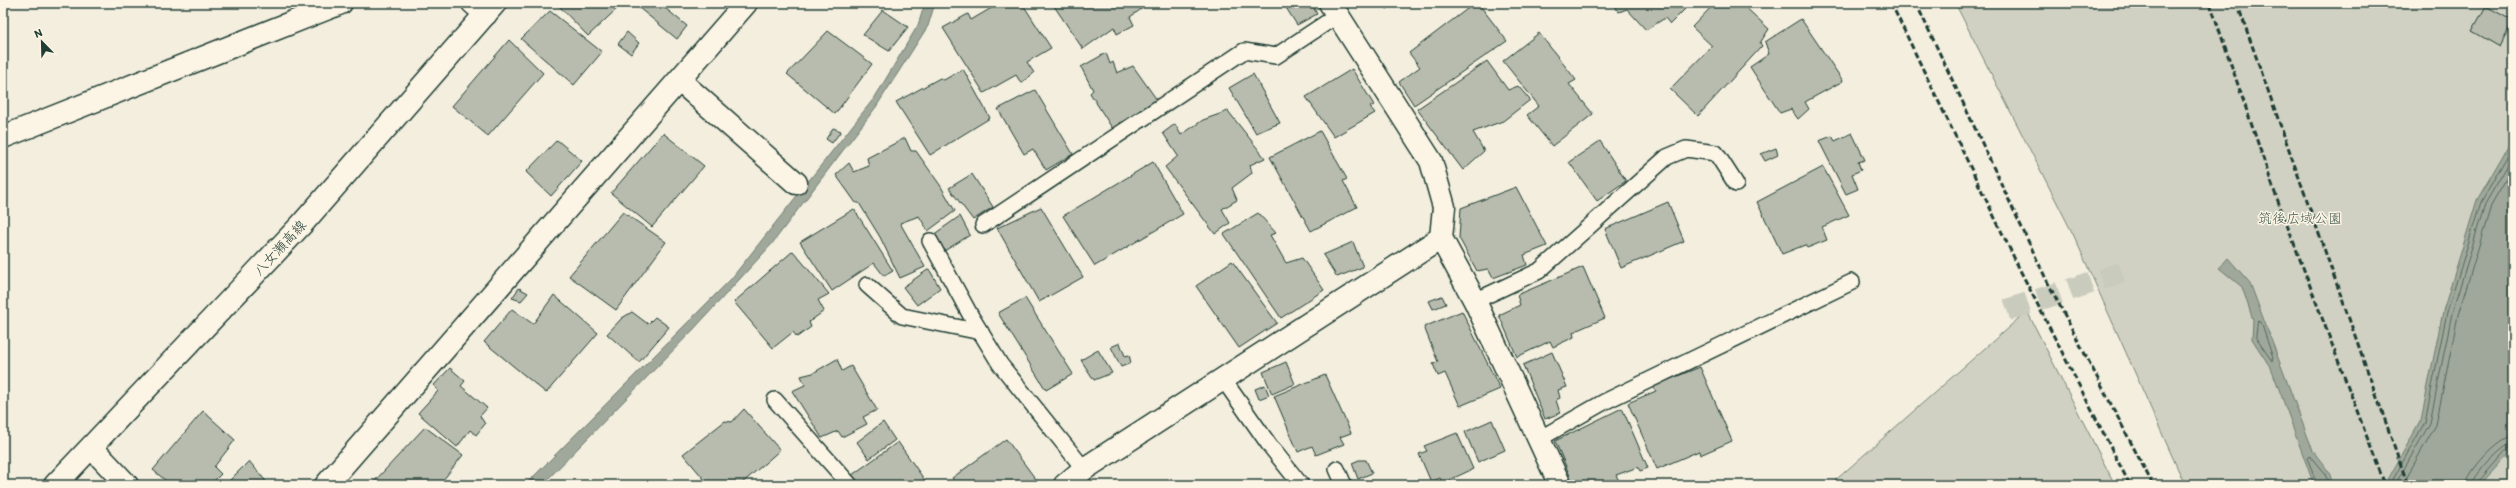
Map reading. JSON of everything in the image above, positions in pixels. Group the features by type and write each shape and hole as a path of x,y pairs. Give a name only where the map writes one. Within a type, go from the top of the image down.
{"street":[{"path":"3,137 341,3"},
{"path":"326,485 680,81 746,3"},
{"name":"八女瀬高線","path":"55,485 92,448 302,224 485,7"},
{"path":"1334,9 1431,161 1444,207 1441,238 1475,301 1560,485"},
{"path":"680,81 796,182"},
{"path":"1065,485 1084,469 1441,238"},
{"path":"92,448 127,485"}],"lane":[{"path":"983,226 1244,51 1276,56 1334,9"},
{"path":"1475,301 1539,271 1667,157 1686,149 1716,153 1736,184"},
{"path":"930,241 1000,364 1084,469"},
{"path":"1539,439 1604,402 1852,282"},
{"path":"867,285 902,316 981,332"},
{"path":"1223,379 1270,446 1301,485"},
{"path":"775,400 850,485"},
{"path":"1337,469 1344,485"}],"green space":[{"name":"筑後広域公園","path":"1955,3 2513,3 2513,485 2185,485 2074,236"},
{"path":"2027,311 2115,485 1830,485"}],"water":[{"path":"925,3 935,3 928,26 876,107 771,245 693,330 544,483 525,485 731,279 875,97 918,25"},
{"path":"2513,138 2513,449 2480,485 2385,485 2421,420 2443,311 2477,200"},
{"path":"2228,258 2250,283 2313,451 2329,472 2333,485 2314,485 2272,370 2252,339 2253,320 2242,287 2219,268"}],"building":[{"path":"556,3 623,3 588,36"},
{"path":"633,3 659,3 687,26 677,39"},
{"path":"1000,3 1022,3 1051,48 1027,62 1034,73 1021,83 1016,75 984,93 943,28 968,14 971,20"},
{"path":"1052,3 1150,3 1130,17 1134,25 1117,34 1114,27 1083,49"},
{"path":"1283,3 1311,3 1317,14 1297,25"},
{"path":"1384,3 1395,3 1387,9"},
{"path":"1475,3 1478,3 1507,41 1414,105 1399,82 1420,67 1409,53"},
{"path":"1611,3 1679,3 1685,9 1670,24 1665,18 1646,30 1627,9 1619,12"},
{"path":"1715,3 1741,3 1769,29 1760,43 1762,46 1698,116 1670,89 1712,46 1692,27"},
{"path":"2486,6 2513,21 2500,47 2472,31"},
{"path":"883,10 908,27 889,51 863,35"},
{"path":"550,11 602,52 574,85 521,39"},
{"path":"1801,19 1843,81 1805,102 1809,109 1798,119 1791,109 1780,113 1750,67 1769,54 1765,42"},
{"path":"828,31 872,64 835,114 787,74"},
{"path":"627,32 639,43 631,54 618,44"},
{"path":"1539,33 1576,80 1569,84 1593,114 1552,146 1527,115 1539,106 1503,61"},
{"path":"509,40 543,73 488,136 452,106"},
{"path":"1106,53 1110,64 1113,62 1117,73 1133,66 1157,100 1112,128 1090,93 1093,90 1081,67"},
{"path":"1487,61 1508,90 1518,86 1530,100 1503,121 1473,132 1484,151 1463,170 1417,109"},
{"path":"963,69 990,118 930,155 896,102 940,78 944,80"},
{"path":"1352,69 1374,105 1370,107 1375,113 1334,137 1306,97"},
{"path":"1253,74 1280,123 1256,133 1229,88"},
{"path":"1035,90 1073,154 1046,170 1033,149 1024,154 998,109"},
{"path":"1228,111 1265,158 1250,165 1252,173 1232,188 1237,200 1222,209 1230,223 1215,234 1165,167 1178,156 1163,133 1175,124 1181,135 1203,120"},
{"path":"833,128 841,131 832,143 826,139"},
{"path":"1320,131 1347,179 1343,181 1357,207 1311,231 1270,157"},
{"path":"663,133 704,166 652,227 611,193"},
{"path":"1852,133 1865,160 1858,162 1861,170 1852,174 1858,189 1846,194 1819,141 1832,136 1835,141"},
{"path":"905,138 911,151 916,151 940,185 955,211 928,231 919,216 900,223 925,267 900,278 880,237 859,203 856,203 836,175 849,163 854,172 869,166 867,158"},
{"path":"557,140 582,161 551,196 526,172"},
{"path":"1600,141 1626,181 1597,201 1569,162"},
{"path":"1776,148 1778,155 1765,161 1761,154"},
{"path":"1153,162 1183,214 1095,266 1063,216"},
{"path":"1823,167 1849,215 1822,227 1827,240 1807,248 1805,245 1782,254 1757,202"},
{"path":"972,174 993,207 973,220 949,188"},
{"path":"1516,187 1547,246 1524,255 1527,265 1493,278 1488,269 1477,271 1459,238 1461,208"},
{"path":"1668,202 1684,241 1621,268 1605,229"},
{"path":"1041,207 1083,277 1039,302 997,228"},
{"path":"854,209 893,271 884,276 874,263 832,291 800,242"},
{"path":"623,212 666,242 616,310 569,276"},
{"path":"1258,213 1276,233 1270,235 1286,263 1302,258 1324,290 1281,318 1224,234"},
{"path":"960,216 970,235 941,253 933,235"},
{"path":"1353,242 1363,267 1337,277 1323,255"},
{"path":"793,251 829,294 818,300 824,311 809,322 811,327 797,337 793,332 773,348 734,302"},
{"path":"1232,261 1277,323 1239,348 1196,286"},
{"path":"1583,267 1605,318 1573,332 1574,337 1553,347 1550,341 1517,357 1499,315 1520,305 1517,295"},
{"path":"929,269 940,288 917,305 903,287"},
{"path":"519,288 528,293 521,301 512,298"},
{"path":"554,295 598,333 546,393 484,342 512,309 533,324"},
{"path":"1442,296 1446,304 1433,309 1429,301"},
{"path":"1025,298 1073,374 1046,390 998,313"},
{"path":"1462,311 1500,389 1460,406 1445,373 1438,376 1433,364 1438,362 1424,327"},
{"path":"632,312 648,324 655,317 669,327 639,362 607,334 622,318"},
{"path":"1120,343 1125,356 1129,355 1131,363 1121,367 1111,347"},
{"path":"1098,350 1112,373 1094,380 1081,360"},
{"path":"1552,352 1567,387 1558,390 1560,398 1556,400 1560,413 1545,419 1523,365"},
{"path":"837,359 842,371 851,366 877,410 863,417 867,424 842,437 838,431 822,438 792,391 805,385 801,376 813,373"},
{"path":"1286,362 1295,384 1272,394 1263,372"},
{"path":"1700,367 1732,441 1700,455 1699,451 1657,469 1628,403 1656,391 1653,386"},
{"path":"450,368 465,381 461,386 487,408 480,416 485,424 476,435 470,430 457,447 418,413 438,391 434,385"},
{"path":"1325,375 1351,433 1340,437 1344,444 1316,455 1312,446 1298,452 1274,396"},
{"path":"1265,385 1269,395 1259,399 1255,389"},
{"path":"1622,408 1648,468 1640,471 1638,467 1616,475 1621,485 1574,485 1555,441"},
{"path":"744,409 780,450 740,485 709,485 683,454 725,421 732,422"},
{"path":"203,411 235,440 214,467 221,474 210,485 171,485 153,470"},
{"path":"1492,420 1505,450 1478,462 1465,432"},
{"path":"883,422 895,440 869,459 857,442"},
{"path":"425,427 463,455 439,485 371,485"},
{"path":"1457,433 1473,469 1443,483 1440,478 1431,482 1419,454 1427,451 1424,446"},
{"path":"1006,439 1040,485 957,485 952,478"},
{"path":"898,442 928,485 860,485 852,475"},
{"path":"1359,460 1366,460 1372,473 1358,479 1352,463"},
{"path":"249,461 269,485 225,485"}],"tunnel":[{"path":"2007,310 2124,272"}],"railway":[{"path":"1891,3 2021,272 2130,485"},
{"path":"1916,3 2047,281 2153,485"},
{"path":"2210,3 2275,193 2385,485"},
{"path":"2237,3 2408,485"}]}
